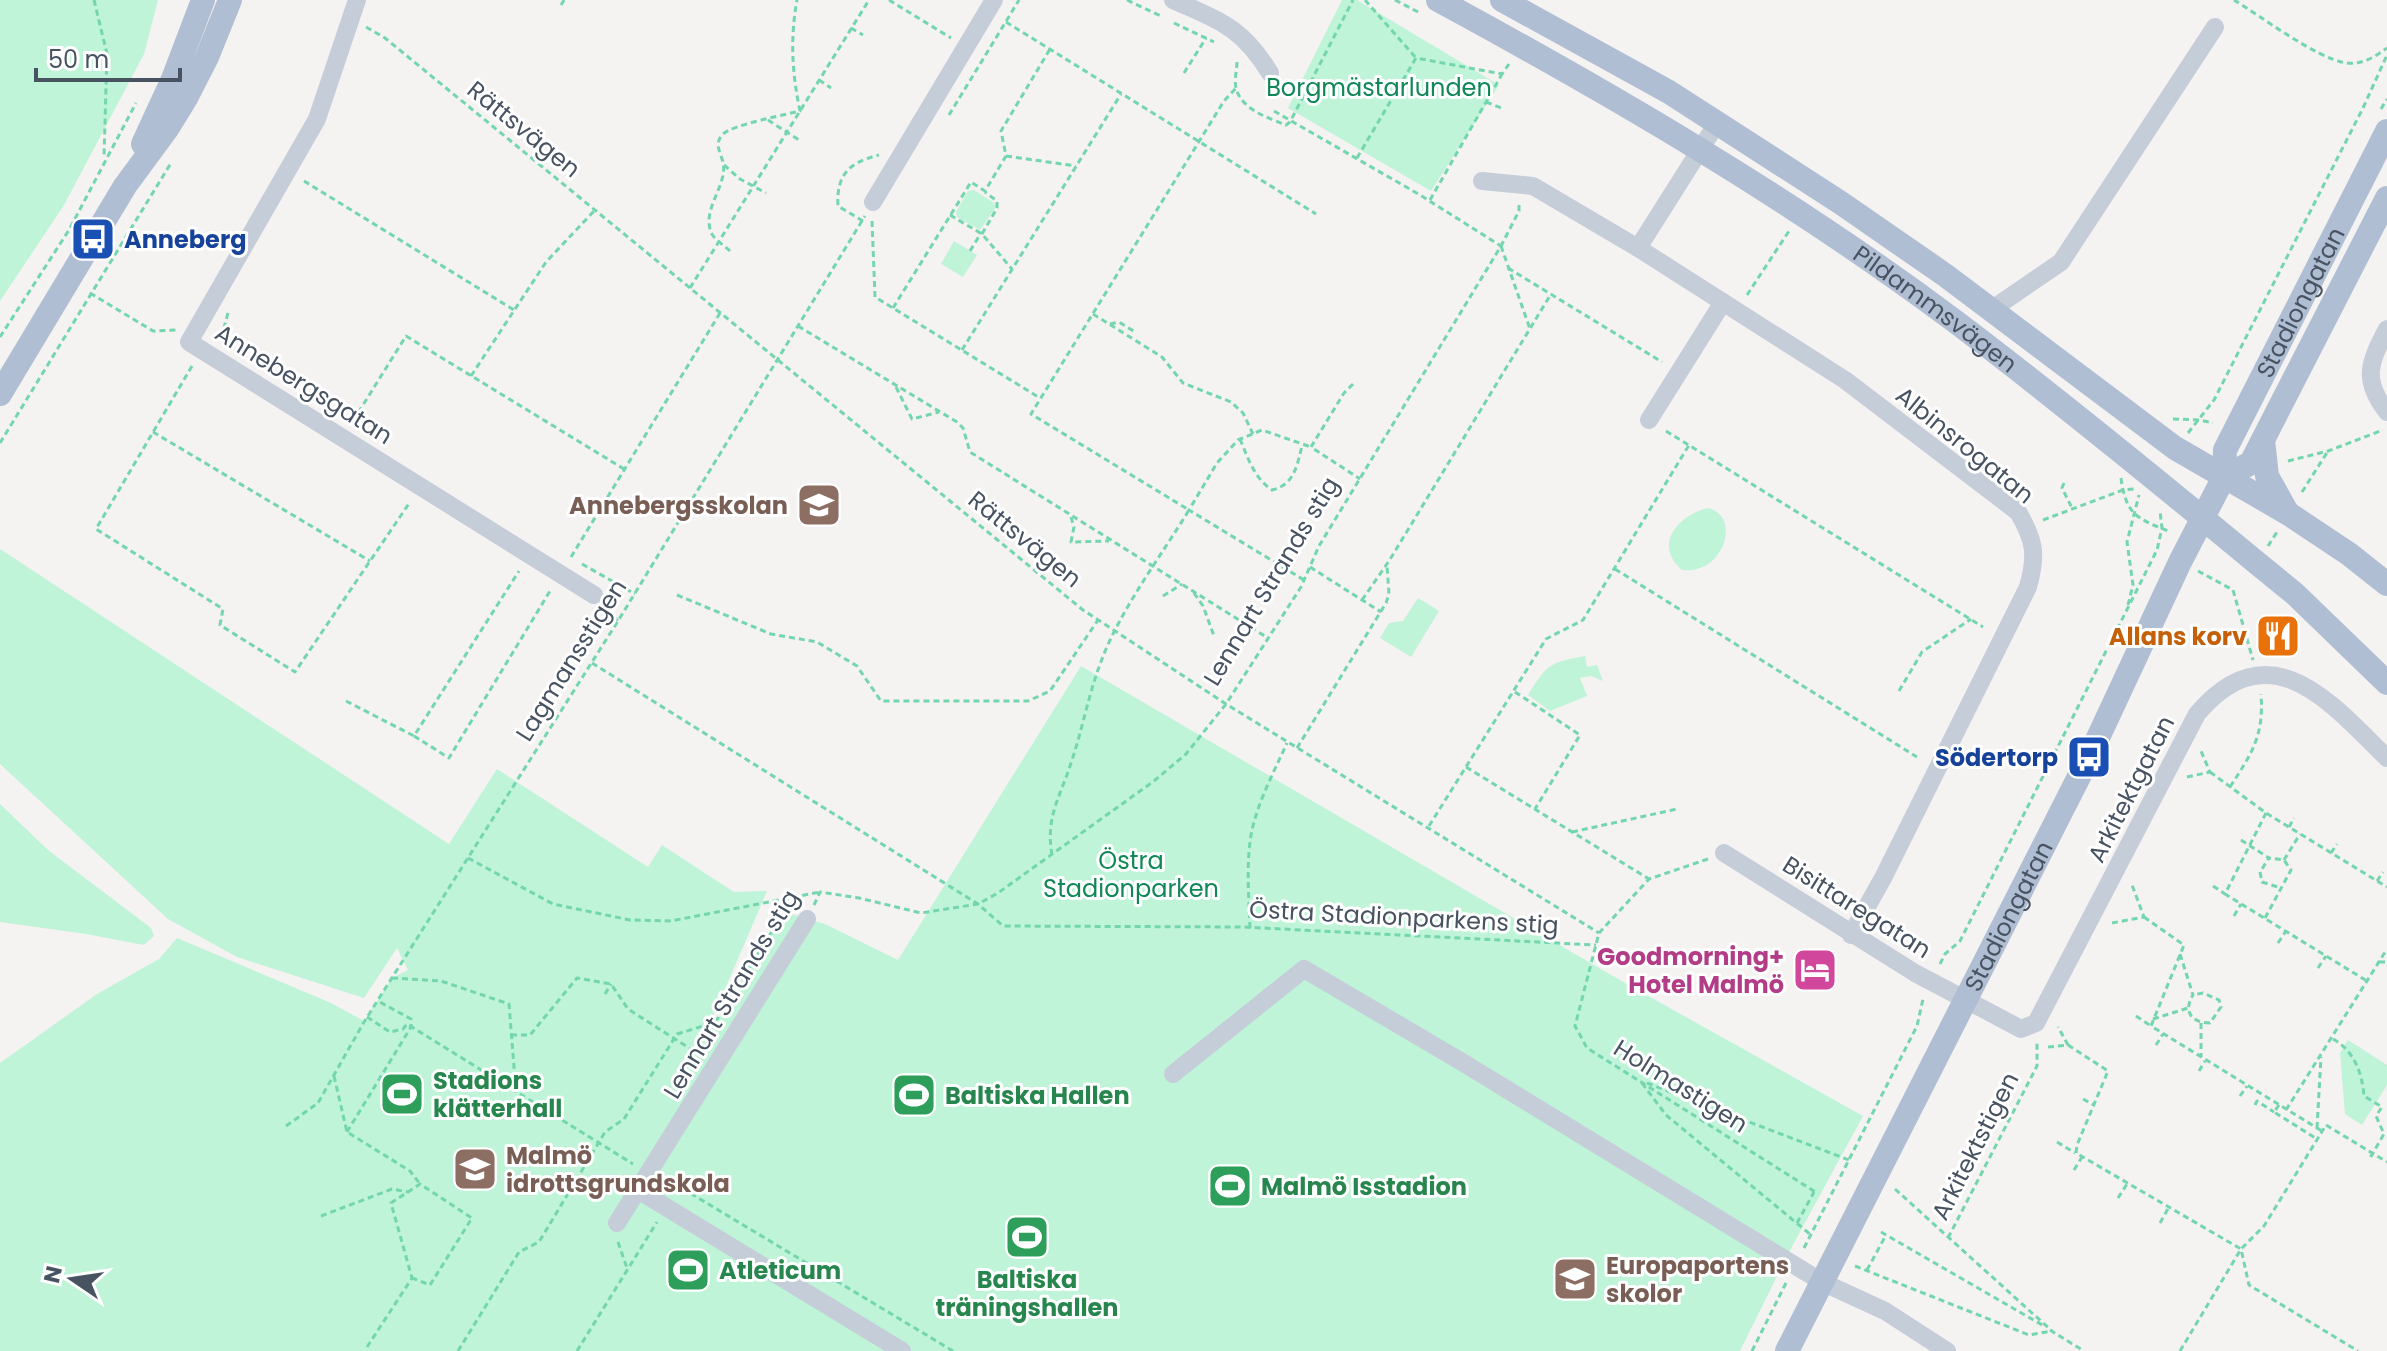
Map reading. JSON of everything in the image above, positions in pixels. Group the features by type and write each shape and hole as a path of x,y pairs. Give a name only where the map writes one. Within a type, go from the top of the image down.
{"main road":[{"path":"125,186 173,79 203,0"},
{"path":"0,394 125,186 186,98 230,0"},
{"name":"Pildammsvägen","path":"1438,0 1587,81 1700,150 1811,221 1954,320 2295,594 2387,683"},
{"name":"Pildammsvägen","path":"1502,0 1669,92 1841,203 1991,310 2175,448 2289,514 2387,584"},
{"name":"Stadiongatan","path":"1787,1351 2089,757 2224,477 2225,450 2387,131"},
{"name":"Stadiongatan","path":"2224,477 2251,463 2387,198"},
{"path":"2263,440 2267,476 2289,514"}],"street":[{"path":"873,202 994,0"},
{"path":"1173,0 1229,25 1255,49 1270,73"},
{"name":"Annebergsgatan","path":"355,9 317,119 189,342 594,595"},
{"path":"1991,310 2061,262 2215,27"},
{"path":"1638,248 1717,123"},
{"name":"Albinsrogatan","path":"1482,181 1533,186 1638,248 1845,380 2018,512 2026,526 2034,543 2028,587 1883,878 1851,935"},
{"path":"1649,420 1678,372 1729,307"},
{"path":"2387,329 2375,352 2369,374 2372,390 2387,412"},
{"path":"2259,683 2283,677 2314,689 2387,758"},
{"name":"Arkitektgatan","path":"2036,1023 2197,714 2222,690 2259,683"},
{"name":"Bisittaregatan","path":"1724,853 1851,935 1966,1000"},
{"name":"Lennart Strands stig","path":"619,1230 643,1182 807,919"},
{"path":"1173,1074 1304,969 1476,1070 1822,1282 1885,1311 1947,1351"},
{"path":"1966,1000 2021,1029 2036,1023"},
{"path":"643,1182 666,1207 902,1351"}],"path":[{"path":"94,0 107,54 104,160"},
{"path":"797,0 792,42 793,75 800,111"},
{"path":"690,288 869,0"},
{"path":"889,0 954,40"},
{"path":"1365,0 1416,58 1502,74"},
{"path":"2234,0 2316,50 2345,63 2372,59 2387,48"},
{"name":"Rättsvägen","path":"355,9 385,38 1098,620 1226,704 1599,933"},
{"path":"1006,22 1316,214"},
{"path":"851,28 863,35"},
{"path":"1184,73 1206,38"},
{"path":"985,191 1006,156 1001,131 1050,49"},
{"path":"2175,448 2214,400 2387,55"},
{"path":"1356,159 1416,58"},
{"path":"1430,201 1511,61"},
{"path":"819,80 831,88"},
{"path":"1236,88 1224,101 1031,414 1304,580"},
{"path":"962,350 1121,94"},
{"path":"0,337 69,230 140,96"},
{"path":"1486,102 1504,109"},
{"path":"766,193 724,165 718,153 718,140 724,132 736,126 800,111"},
{"path":"1274,111 1501,246 1530,329"},
{"path":"768,120 799,140"},
{"path":"1006,156 1076,166"},
{"path":"724,165 709,220 712,236 730,251"},
{"path":"310,172 304,181 514,310"},
{"path":"893,308 971,182 997,201 997,208 970,251"},
{"name":"Lennart Strands stig","path":"807,919 820,892 921,913 978,904 1052,855 1186,754 1226,704 1304,580 1319,546 1501,246 1519,211 1520,185"},
{"name":"Lagmansstigen","path":"286,1126 318,1103 367,1017 635,594 873,202"},
{"path":"471,376 546,262 595,210"},
{"path":"950,215 982,234 1012,269"},
{"path":"872,221 875,297 1040,398"},
{"path":"1729,307 1764,268 1790,229"},
{"path":"111,249 117,253"},
{"path":"1759,264 1764,268"},
{"path":"1508,268 1678,372"},
{"path":"0,443 92,293 153,331 180,330"},
{"path":"1362,600 1389,561 1551,294"},
{"path":"231,303 224,328 232,346"},
{"path":"18,310 26,314"},
{"path":"635,594 571,557 720,313"},
{"path":"1093,314 1162,357 1183,383 1231,402 1243,413 1253,434"},
{"path":"1109,324 1119,322 1135,332"},
{"path":"798,326 963,428 970,452 1268,638"},
{"path":"353,421 406,336 624,469"},
{"path":"202,349 96,529 223,609 220,625 295,672 421,486"},
{"path":"894,384 912,419 941,412"},
{"path":"1311,447 1344,393 1353,384"},
{"path":"2166,419 2200,420"},
{"path":"1649,420 1983,627"},
{"path":"2280,463 2328,451 2387,428"},
{"path":"1052,855 1049,839 1054,805 1072,762 1101,660 1115,631 1217,463 1240,439 1262,430 1311,447 1360,479"},
{"path":"153,432 370,561"},
{"path":"1240,439 1251,468 1272,490 1285,486 1291,480 1302,445"},
{"path":"1428,828 1546,639 1583,620 1689,445"},
{"path":"2064,483 2062,488 2072,509"},
{"path":"2026,526 2123,490 2142,489 2135,501 2127,542 2133,585 2126,612 2160,540 2160,511 2155,503"},
{"path":"1071,515 1074,527 1071,542 1112,541"},
{"path":"414,736 529,554"},
{"path":"1297,748 1381,612 1389,594 1389,561"},
{"path":"1310,567 1381,612"},
{"path":"1615,569 1917,757"},
{"path":"346,701 449,758 561,574"},
{"path":"2216,579 2233,590 2259,683 2262,717 2253,751 2230,787"},
{"path":"1163,596 1182,584"},
{"path":"1193,591 1203,606 1214,636"},
{"path":"677,595 771,634 817,642 857,666 881,701 1028,701 1050,691 1098,620"},
{"path":"1899,691 1922,652 1971,619"},
{"name":"Östra Stadionparkens stig","path":"592,663 978,904 1003,926 1250,928 1596,945"},
{"path":"1514,691 1580,735 1535,809"},
{"path":"1250,928 1248,864 1251,833 1263,796 1288,742"},
{"path":"2060,744 2068,748"},
{"path":"2201,751 2210,772 2230,787 2266,813 2387,887"},
{"path":"1466,767 1649,879"},
{"path":"2187,777 2210,772"},
{"path":"1572,832 1677,809"},
{"path":"2225,894 2266,813"},
{"path":"2289,827 2294,818"},
{"path":"2284,860 2300,834"},
{"path":"2241,840 2269,858 2284,860 2291,870 2265,918"},
{"path":"2331,853 2337,844"},
{"path":"1599,933 1649,879 1724,853"},
{"path":"467,857 553,904 630,920 671,921 820,892"},
{"path":"2269,858 2259,877 2262,882 2281,888"},
{"path":"2377,881 2383,872"},
{"path":"2132,885 2144,917 2184,945 2151,1026"},
{"path":"2213,886 2367,981"},
{"path":"458,1351 519,1252 539,1242 605,1132 624,1119 674,1038 680,1032 713,1023 718,1018 784,912 785,899"},
{"path":"2234,916 2241,904"},
{"path":"2112,923 2144,917"},
{"path":"2278,943 2286,931"},
{"name":"Holmastigen","path":"1599,933 1575,1026 1587,1048 1816,1192 1797,1223"},
{"path":"2286,1110 2387,949"},
{"path":"2180,954 2193,995 2188,1008 2192,1018 2201,1023 2210,1023 2221,1007 2219,1000 2203,993 2193,995"},
{"path":"2318,968 2326,956"},
{"path":"2379,962 2387,962"},
{"path":"2164,971 2171,975"},
{"path":"392,978 441,981 509,1004 516,1092"},
{"path":"511,1035 530,1035 577,978 611,984 628,1009 716,1066"},
{"path":"605,994 611,984"},
{"path":"347,1132 411,1027 411,1019 378,1001"},
{"path":"2152,1019 2188,1008"},
{"path":"2136,1016 2322,1131"},
{"path":"367,1017 390,1032 403,1029 407,1024 598,1143 643,1182 672,1179 953,1351"},
{"name":"Arkitektstigen","path":"1948,1238 2037,1066 2036,1023"},
{"path":"2199,1071 2204,1059 2201,1023"},
{"path":"2058,1027 2068,1045 2108,1071 2076,1153"},
{"path":"2156,1045 2163,1034"},
{"path":"2332,1038 2351,1054 2363,1078 2364,1096 2387,1110"},
{"path":"2048,1047 2068,1045"},
{"path":"2317,1128 2322,1053"},
{"path":"334,1075 347,1132 410,1171 420,1184 472,1218 430,1285 412,1278"},
{"path":"1639,1080 1849,1161"},
{"path":"1639,1080 1666,1115 1811,1235"},
{"path":"2240,1096 2247,1085"},
{"path":"2083,1099 2094,1105"},
{"path":"2255,1105 2257,1101 2317,1139"},
{"path":"2274,1112 2279,1105"},
{"path":"2370,1158 2386,1132 2376,1116 2382,1107"},
{"path":"2180,1351 2241,1249 2264,1226 2326,1125 2387,1162"},
{"path":"2057,1142 2241,1249 2249,1285 2358,1351"},
{"path":"2074,1170 2082,1157"},
{"path":"1880,1166 1896,1191 2052,1331"},
{"path":"577,1351 675,1191 672,1179"},
{"path":"2118,1198 2127,1183"},
{"path":"367,1347 412,1278 391,1203 420,1184"},
{"path":"321,1216 392,1189 409,1192"},
{"path":"2160,1223 2169,1207"},
{"path":"619,1230 617,1244 628,1270"},
{"path":"1867,1271 1883,1233 2084,1351"},
{"path":"1855,1266 2029,1335 2052,1331"},
{"path":"2286,1319 2291,1311"},
{"path":"2346,1351 2349,1346"}],"green space":[{"path":"0,0 158,0 144,54 64,205 0,301"},
{"name":"Borgmästarlunden","path":"1342,0 1357,0 1499,85 1431,191 1288,108"},
{"path":"974,190 996,207 980,230 957,217 956,212 968,191"},
{"path":"954,241 977,255 963,277 941,264"},
{"path":"1708,508 1718,513 1724,522 1724,544 1709,564 1682,570 1673,560 1669,541 1687,517"},
{"name":"Östra Stadionparken","path":"0,549 449,844 497,769 648,867 662,845 734,892 767,891 710,1024 718,1018 784,912 825,924 898,960 1081,666 1625,983 1863,1116 1788,1254 1740,1351 0,1351 0,1063 97,994 159,959 177,938 331,1003 364,1021 392,978 408,970 397,948 364,998 237,957 168,919 0,764"},
{"path":"1418,598 1439,611 1411,657 1380,638 1389,623 1403,621"},
{"path":"1585,656 1587,667 1597,665 1603,681 1591,676 1580,678 1587,696 1550,711 1528,695 1550,666"},
{"path":"0,804 48,850 151,928 154,936 144,945 0,922"},
{"path":"2348,1040 2387,1065 2387,1085 2362,1125 2345,1114 2340,1053"}],"place":[{"name":"Anneberg","path":"93,239"},
{"name":"Annebergsskolan","path":"819,505"},
{"name":"Allans korv","path":"2278,636"},
{"name":"Södertorp","path":"2089,757"},
{"name":"Goodmorning+ Hotel Malmö","path":"1815,970"},
{"name":"Stadions klätterhall","path":"402,1094"},
{"name":"Baltiska Hallen","path":"914,1095"},
{"name":"Malmö idrottsgrundskola","path":"475,1169"},
{"name":"Malmö Isstadion","path":"1230,1186"},
{"name":"Baltiska träningshallen","path":"1027,1237"},
{"name":"Atleticum","path":"688,1270"},
{"name":"Europaportens skolor","path":"1575,1279"}]}
